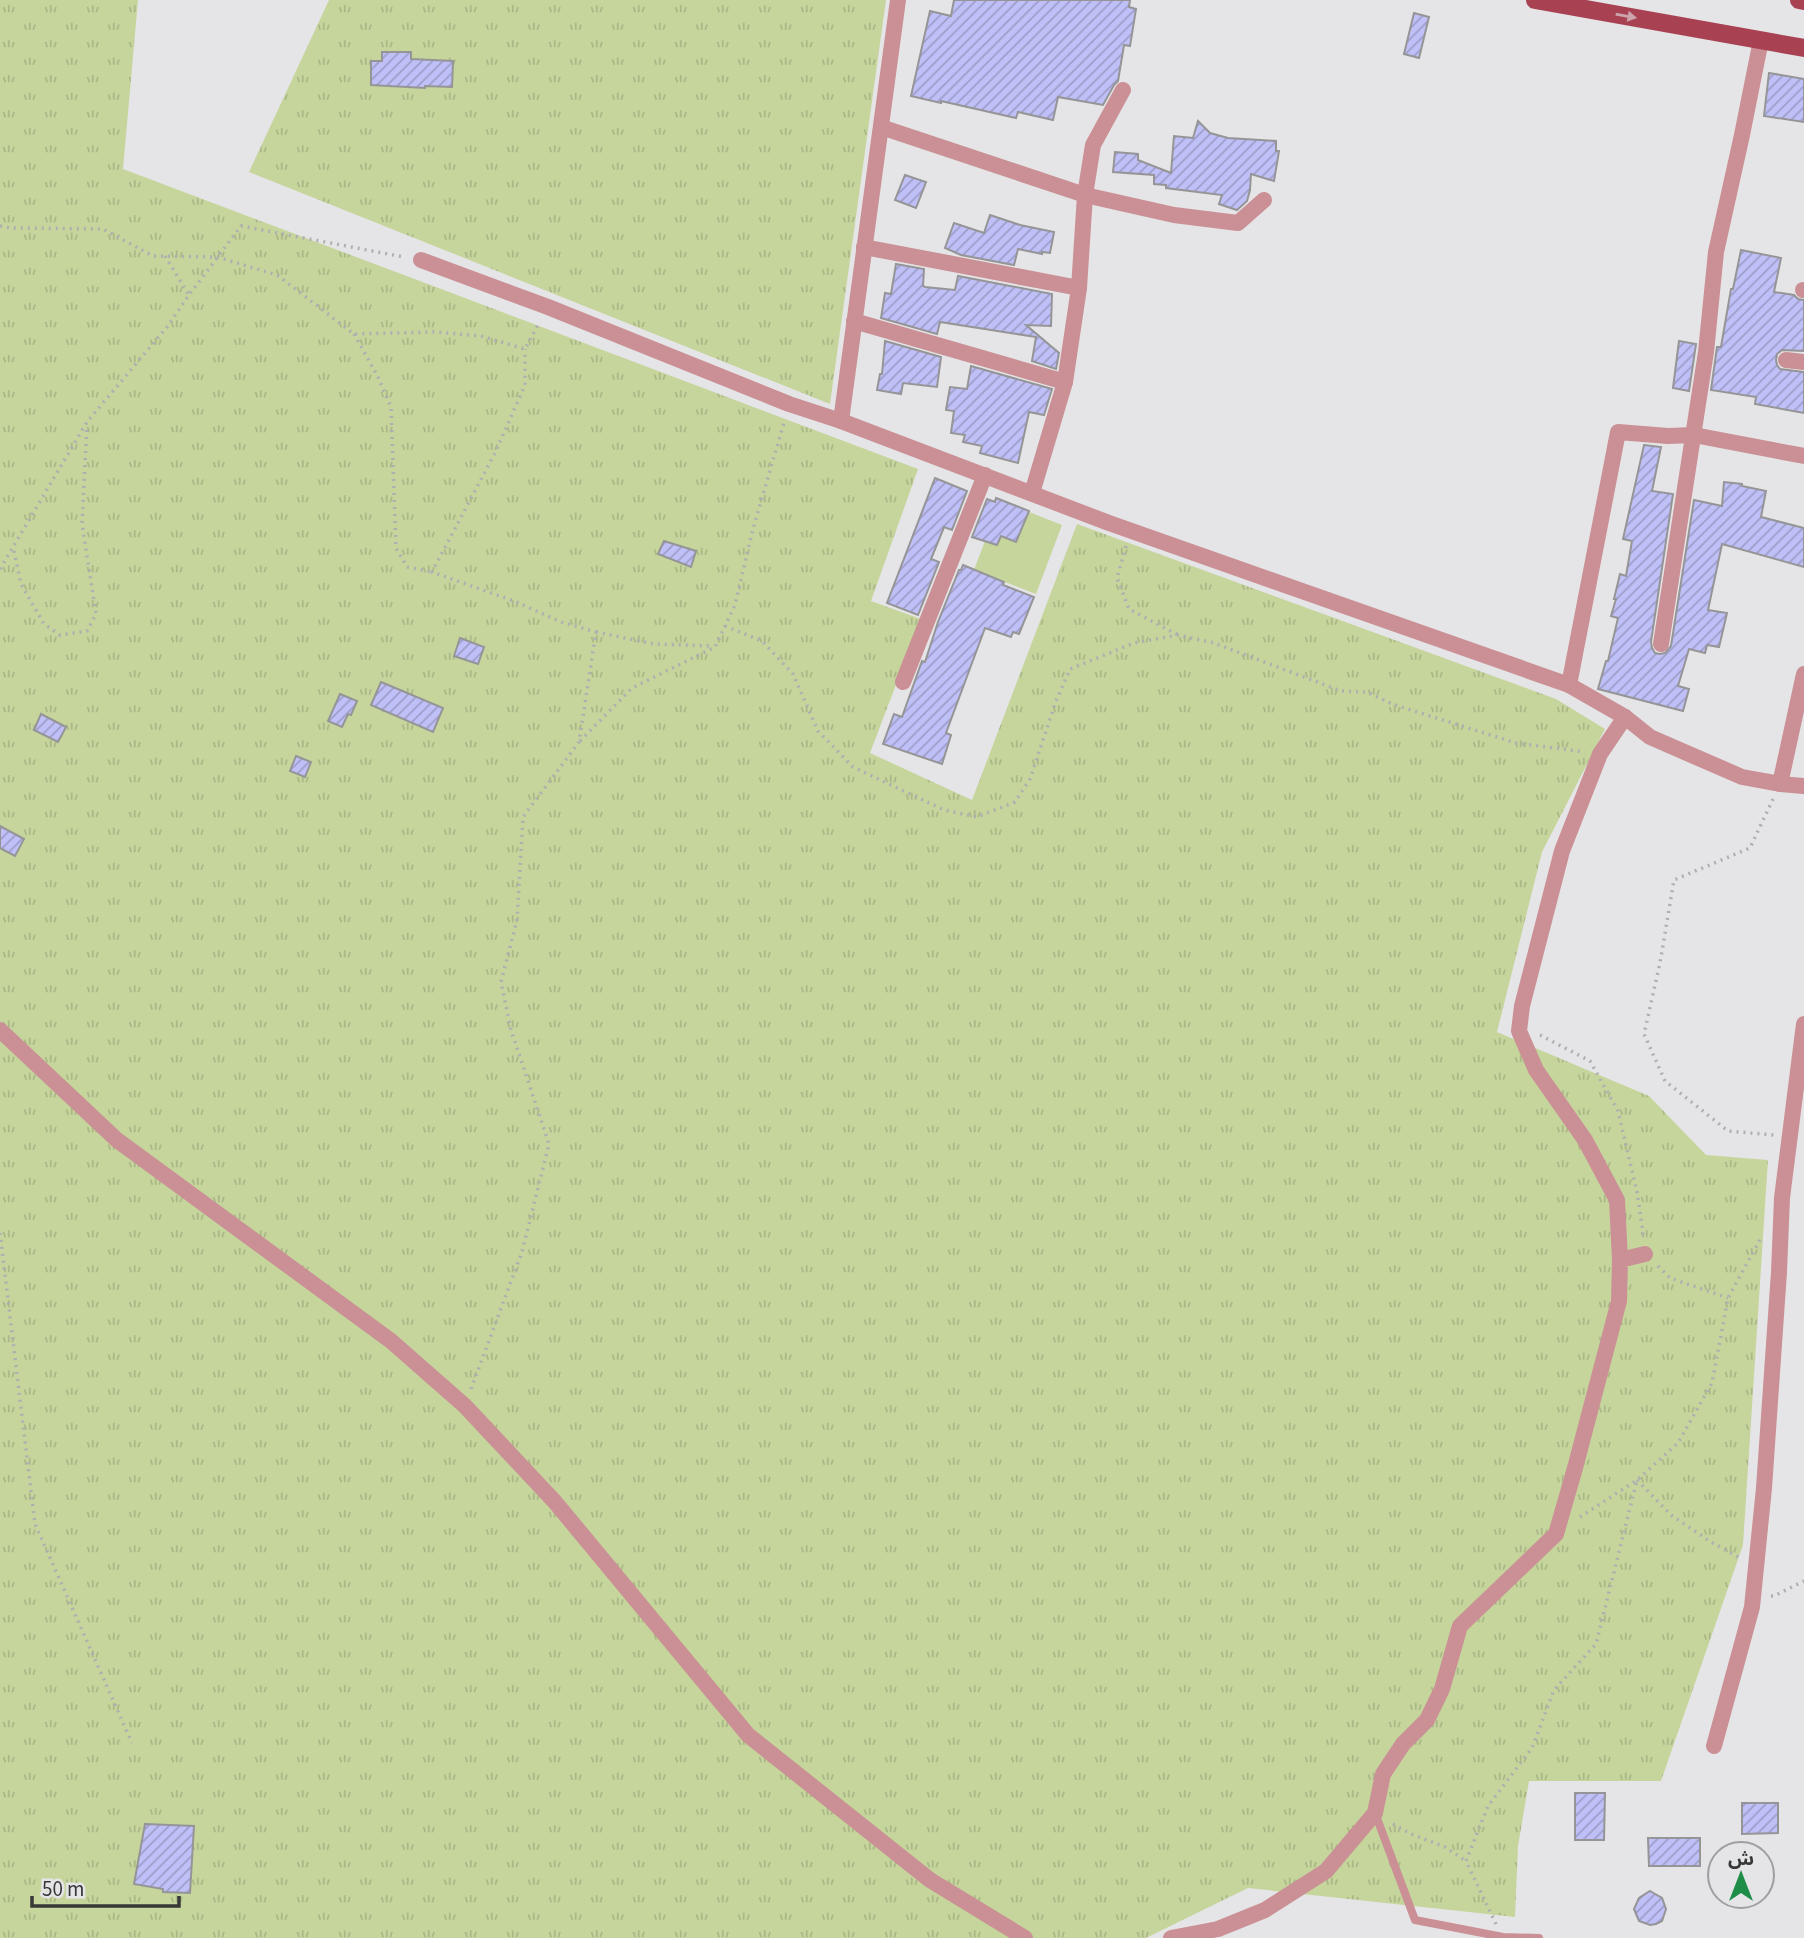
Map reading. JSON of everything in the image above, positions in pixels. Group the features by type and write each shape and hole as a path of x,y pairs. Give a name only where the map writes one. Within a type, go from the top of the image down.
{"main road":[{"path":"1535,0 1804,48"},
{"path":"1799,0 1804,1"}],"street":[{"path":"841,421 898,0"},
{"path":"1661,644 1706,352 1716,252 1761,40"},
{"path":"1032,493 1065,382 1079,288 1085,195 1093,145 1123,90"},
{"path":"881,128 1085,195 1174,215 1238,223 1264,200"},
{"path":"864,247 1079,288"},
{"path":"421,260 548,307 789,404 1130,530 1569,685 1625,718 1650,737 1742,776 1804,786"},
{"path":"854,321 1065,382"},
{"path":"1786,360 1804,362"},
{"path":"1569,685 1618,432 1694,435 1804,456"},
{"path":"903,682 985,475"},
{"path":"1780,784 1804,674"},
{"path":"1171,1938 1218,1929 1265,1910 1326,1871 1375,1813 1383,1774 1403,1744 1427,1720 1442,1689 1460,1626 1556,1534 1619,1300 1617,1200 1585,1140 1536,1070 1519,1031 1522,1006 1562,851 1601,754 1625,718"},
{"path":"1714,1746 1752,1607 1765,1475 1782,1198 1804,1024"},
{"path":"0,1030 117,1140 391,1341 465,1406 555,1502 748,1735 930,1880 1025,1938"},
{"path":"1620,1260 1646,1254"}],"lane":[{"path":"1375,1813 1415,1920 1503,1937 1539,1938"}],"path":[{"path":"0,226 103,229 153,256 217,257 276,275 354,334 377,375 391,407 396,548 407,566 432,572 514,601 561,622 596,632 654,644 715,647"},
{"path":"0,569 87,422 167,327 241,226 421,260"},
{"path":"165,256 189,295"},
{"path":"432,572 495,453 525,385 525,349 548,307"},
{"path":"354,334 435,332 470,335 525,349"},
{"path":"465,1406 522,1251 549,1144 511,1030 501,982 517,920 523,817 579,742 632,688 715,647 735,605 753,529 789,404"},
{"path":"13,549 21,584 44,624 60,635 87,631 96,614 82,524 87,422"},
{"path":"1130,530 1117,578 1129,609 1178,635 1214,643 1341,691 1367,692 1392,704 1516,743 1601,754"},
{"path":"725,626 762,641 793,674 818,731 853,767 944,810 977,817 1015,802 1030,779 1056,701 1070,669 1134,643 1178,635"},
{"path":"579,742 596,632"},
{"path":"1780,784 1749,848 1674,880 1660,963 1644,1034 1665,1081 1728,1131 1788,1136"},
{"path":"1539,1034 1590,1061 1618,1111 1637,1192 1646,1254 1670,1278 1728,1298"},
{"path":"1556,1534 1637,1479 1678,1443 1713,1383 1728,1298 1764,1231"},
{"path":"0,1233 35,1524 132,1743"},
{"path":"1637,1479 1671,1515 1711,1542 1756,1566"},
{"path":"1466,1861 1489,1807 1532,1748 1554,1690 1596,1644 1637,1479"},
{"path":"1753,1594 1774,1596 1804,1581"},
{"path":"1375,1813 1411,1834 1445,1847 1466,1861 1503,1937"}],"green space":[{"path":"0,0 138,0 123,169 918,469 871,601 921,619 870,753 972,800 1077,524 1556,699 1605,729 1542,852 1497,1032 1649,1096 1706,1155 1768,1160 1743,1545 1661,1781 1529,1781 1518,1846 1515,1917 1248,1888 1146,1938 0,1938"},
{"path":"329,0 886,0 830,404 249,172"},
{"path":"1029,512 1062,525 1036,594 974,570 985,541 996,545 999,536 1016,542"}],"building":[{"path":"954,0 1130,0 1129,7 1136,9 1130,46 1124,45 1118,81 1103,105 1058,97 1053,120 1018,112 1016,118 911,96 930,11 951,16"},
{"path":"1414,13 1429,17 1419,58 1404,54"},
{"path":"382,52 411,52 411,59 453,61 452,87 371,85 371,61 382,61"},
{"path":"1769,73 1804,79 1804,122 1764,116"},
{"path":"1198,121 1210,133 1228,138 1276,141 1276,151 1279,151 1274,181 1251,174 1247,201 1237,210 1219,204 1222,195 1166,188 1166,185 1154,184 1154,175 1113,172 1115,152 1138,154 1138,160 1171,173 1174,136 1193,138"},
{"path":"905,175 926,182 916,208 895,200"},
{"path":"990,215 1054,232 1050,253 1018,249 1014,265 961,255 945,248 954,223 984,233"},
{"path":"1741,250 1781,258 1774,292 1794,295 1804,300 1804,351 1782,350 1777,354 1776,360 1780,369 1804,372 1804,413 1755,404 1756,397 1711,390 1717,347 1721,347"},
{"path":"896,264 924,269 925,287 955,290 958,276 1052,294 1051,326 1026,325 1059,353 1056,369 1032,361 1036,337 940,322 937,334 881,318 885,293 891,294"},
{"path":"885,341 941,357 937,387 903,383 901,394 877,390 882,374"},
{"path":"1679,341 1696,344 1689,391 1673,388"},
{"path":"971,366 1052,389 1044,415 1029,412 1018,463 980,453 982,446 963,442 965,435 951,433 954,411 946,410 950,387 967,389"},
{"path":"1644,445 1661,447 1652,491 1673,494 1651,642 1655,653 1665,653 1671,646 1694,500 1722,506 1724,482 1742,484 1766,491 1761,517 1804,528 1804,567 1722,544 1708,610 1727,613 1719,647 1707,645 1705,653 1689,649 1678,686 1689,689 1683,711 1598,689 1618,618 1611,616 1620,574 1626,576 1632,541 1623,539"},
{"path":"935,478 967,491 952,530 944,527 931,559 939,562 918,615 887,603"},
{"path":"996,498 1029,511 1016,542 1001,536 997,545 972,537 987,499 995,502"},
{"path":"664,541 696,551 691,567 658,554"},
{"path":"963,565 1034,597 1019,634 1013,632 1011,637 985,628 946,733 951,735 942,764 883,744 894,714 902,717 922,661 925,662 938,622"},
{"path":"460,638 484,647 478,664 454,656"},
{"path":"381,682 443,708 433,732 371,705"},
{"path":"340,694 357,701 342,727 328,721"},
{"path":"41,714 66,727 58,742 34,730"},
{"path":"296,756 311,762 305,777 290,771"},
{"path":"0,826 24,839 15,856 0,848"},
{"path":"1575,1793 1605,1793 1604,1840 1575,1840"},
{"path":"1742,1803 1778,1803 1778,1833 1742,1834"},
{"path":"145,1824 194,1826 190,1893 163,1892 163,1889 134,1884"},
{"path":"1648,1838 1700,1838 1700,1866 1649,1866"},
{"path":"1650,1891 1662,1898 1666,1909 1662,1921 1650,1925 1639,1921 1634,1909 1639,1898"}]}
